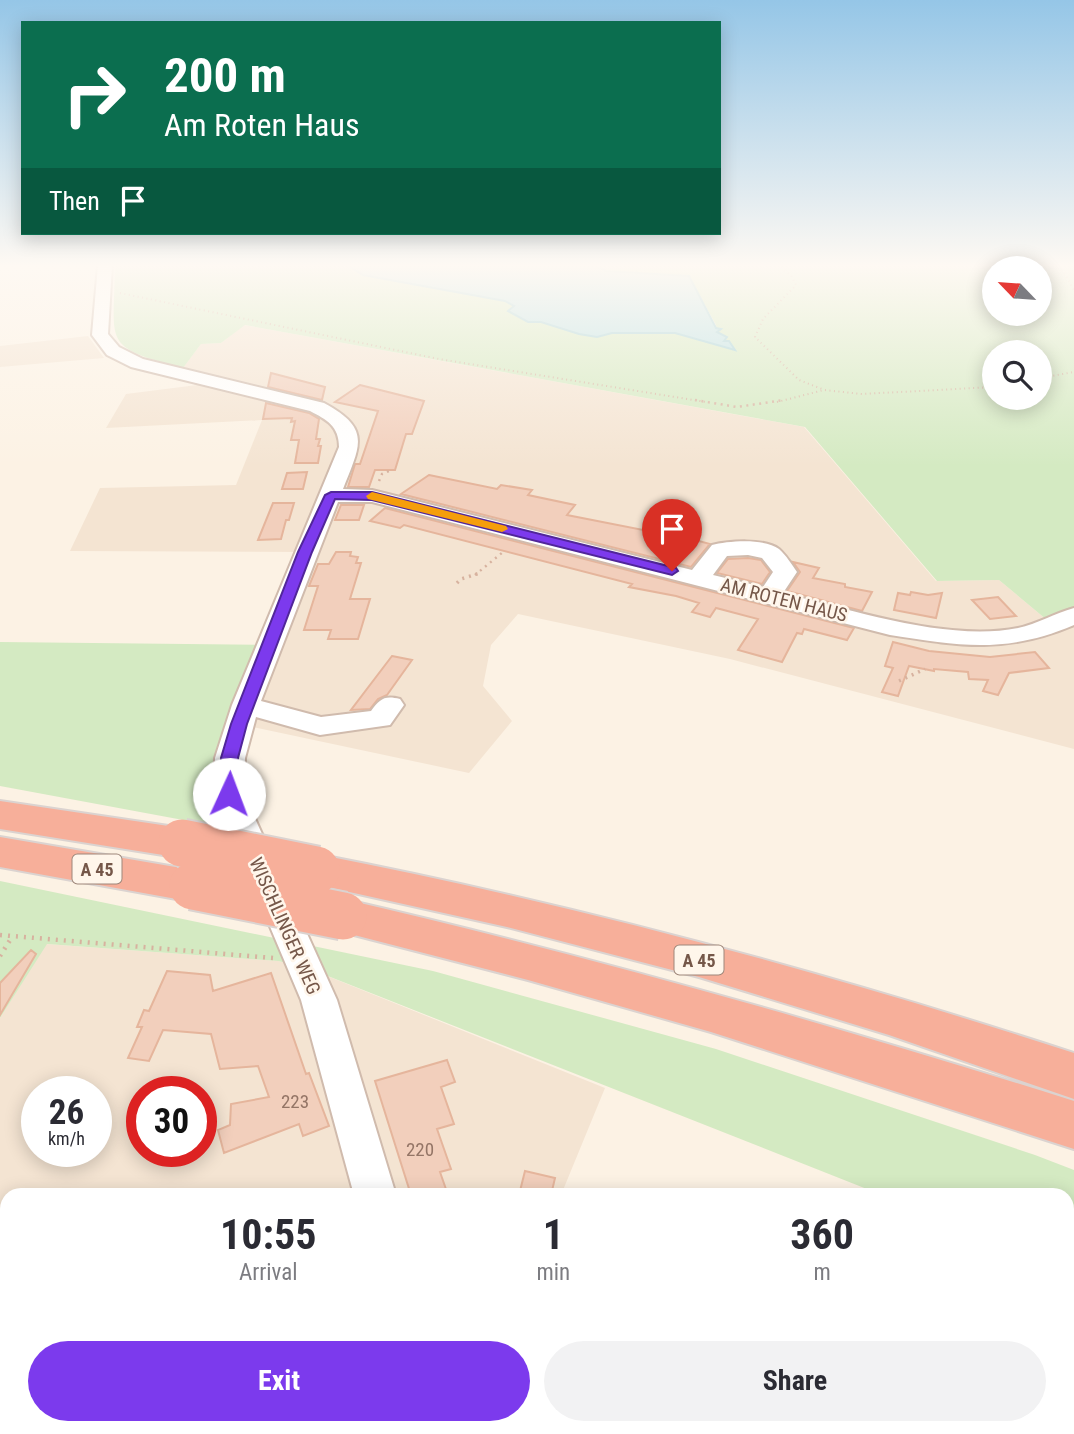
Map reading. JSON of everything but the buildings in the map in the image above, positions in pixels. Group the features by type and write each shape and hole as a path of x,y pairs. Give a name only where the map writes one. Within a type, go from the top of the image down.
{"highway":[{"name":"A 45","path":"0,815 188,864 342,916 573,972 714,1012 909,1070 1074,1125"},
{"name":"A 45","path":"0,852 316,870 405,887 696,960 870,1010 1074,1076"}],"street":[{"name":"WISCHLINGER WEG","path":"100,332 104,342 120,356 153,369 317,407 337,418 349,435 349,447 331,495 305,552 246,705 230,758 229,794 319,1000 373,1188"},
{"name":"AM ROTEN HAUS","path":"331,495 372,496 769,596 888,633 930,654 1038,631 1074,616"},
{"path":"698,578 720,550 748,548 770,553 785,572 769,596"},
{"path":"246,705 320,726 380,719 390,705"}],"path":[{"path":"302,332 439,359 737,407 769,404 824,390"},
{"path":"757,332 755,337 799,380 824,390 862,394 982,388"},
{"path":"1052,376 1074,372"},
{"path":"378,485 382,474 389,471"},
{"path":"457,583 461,579 479,574 503,552"},
{"path":"899,681 930,654"},
{"path":"0,935 302,961"},
{"path":"0,956 12,936"}],"shaded area":[{"path":"235,332 282,332 804,427 936,581 999,580 1047,620 1074,621 1074,749 730,659 518,614 491,645 483,686 512,721 469,773 239,724 305,552 70,551 100,488 236,485 262,420 106,428 126,394 197,385 175,378 201,344 221,343"},
{"path":"88,336 104,358 0,367 0,346"},
{"path":"46,944 278,961 305,967 605,1088 564,1188 0,1188 0,1018"}],"green space":[{"path":"116,332 236,332 221,343 201,344 183,368 156,361 125,347"},
{"path":"283,332 572,332 598,337 612,333 675,333 730,345 729,341 724,341 727,337 717,332 1074,332 1074,621 1047,620 999,580 937,581 805,427"},
{"path":"0,642 269,645 246,705 237,830 0,786"},
{"path":"0,881 433,971 716,1049 1074,1170 1074,1188 864,1188 305,967 278,961 47,944 0,1018"}],"water":[{"path":"572,332 717,332 727,337 724,341 729,341 735,350 675,333 612,333 597,337"}],"slow traffic":[{"path":"372,496 502,529"}],"route":[{"path":"229,794 230,758 239,724 305,552 331,495 372,496 672,571"}]}
